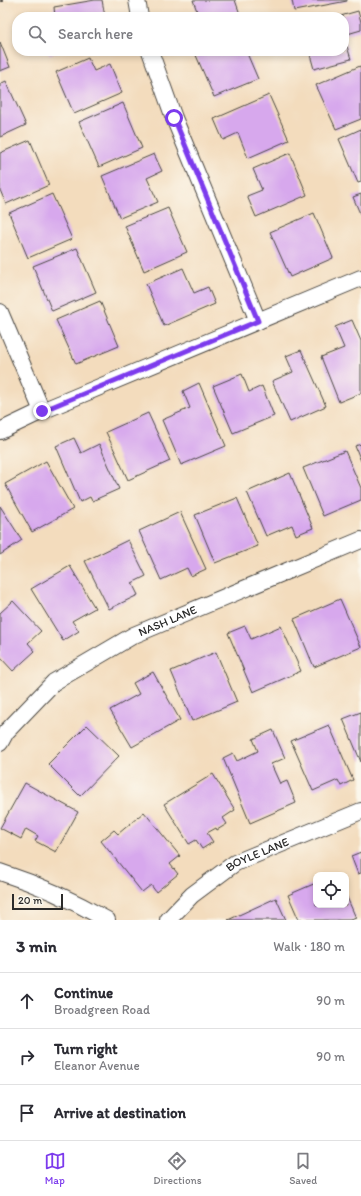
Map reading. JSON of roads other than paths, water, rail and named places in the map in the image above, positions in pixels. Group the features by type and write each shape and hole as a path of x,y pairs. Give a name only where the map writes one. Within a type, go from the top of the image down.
{"street":[{"path":"137,0 139,12"},
{"path":"152,56 174,118 258,321"},
{"path":"0,431 42,411 361,278"},
{"path":"0,312 42,411"},
{"name":"NASH LANE","path":"0,742 6,732 54,682 134,634 361,540"},
{"name":"BOYLE LANE","path":"168,920 192,895 235,864 361,811"},
{"path":"0,872 39,886 68,899 107,920"}]}
